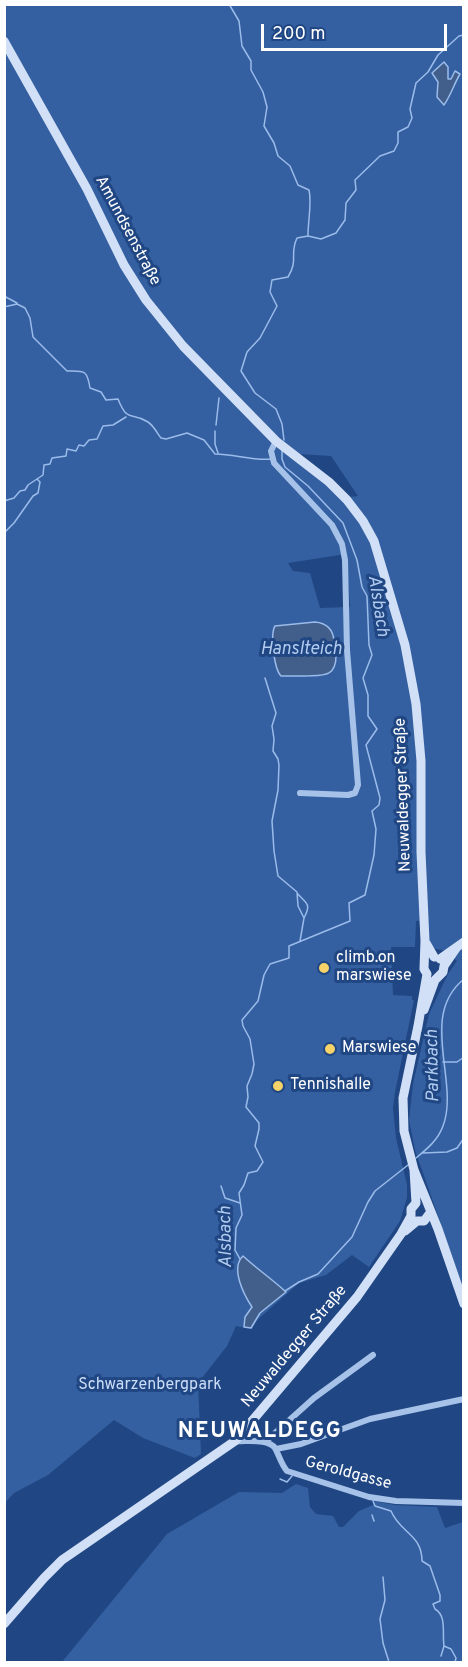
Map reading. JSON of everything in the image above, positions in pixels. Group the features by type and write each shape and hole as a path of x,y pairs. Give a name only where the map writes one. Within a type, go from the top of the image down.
{"main road":[{"name":"Amundsenstraße","path":"4,41 87,189 138,289 179,340 277,442"},
{"name":"Neuwaldegger Straße","path":"277,442 339,492 363,521 377,548 394,603 418,719 425,941 436,961 424,969 427,974"},
{"path":"418,1026 437,977 443,972 436,961 460,944"},
{"path":"437,977 427,974 402,1113 409,1155 421,1203 430,1208 421,1218 431,1226 442,1245 464,1304"},
{"name":"Neuwaldegger Straße","path":"4,1624 62,1560 235,1441 348,1308 401,1234 421,1218 411,1209 421,1203"}],"street":[{"path":"277,442 272,446 274,463 332,525 340,538 344,553 348,616 347,650 358,785 355,793 348,795 300,793"},
{"path":"265,1442 314,1398 373,1355"},
{"path":"235,1441 265,1442 276,1449 310,1441 370,1419 464,1399"},
{"name":"Geroldgasse","path":"276,1449 287,1471 338,1488 396,1501 464,1503"}],"green space":[{"name":"Schwarzenbergpark","path":"5,5 463,5 463,1287 415,1150 409,1120 413,1084 429,1014 448,974 457,961 446,951 432,948 429,942 428,920 416,921 415,947 391,947 393,995 412,996 414,1000 393,1108 396,1138 407,1185 407,1198 400,1221 369,1267 352,1255 326,1275 299,1283 257,1320 252,1329 236,1326 227,1346 198,1383 201,1454 195,1458 143,1438 114,1420 48,1475 14,1493 5,1503","holes":["444,62 448,67 448,79 451,79 449,99 437,97 438,82","299,454 331,456 358,496 350,497","346,554 350,607 320,608 310,573 293,571 288,563","315,622 324,623 330,628 329,651 319,676 283,676 277,671 272,636 278,625"]},
{"path":"296,1484 308,1488 310,1507 316,1514 333,1516 339,1527 343,1527 359,1511 373,1505 373,1501 395,1505 437,1507 445,1528 463,1522 463,1662 62,1662 167,1534 239,1492 282,1493"}],"water":[{"path":"444,62 448,67 448,79 451,79 455,71 460,74 444,105 437,97 438,82 432,73"},
{"name":"Hanslteich","path":"315,622 326,625 332,633 334,641 329,651 336,656 334,668 331,672 322,675 281,676 276,666 274,651 275,626"},
{"path":"243,1256 286,1292 260,1313 251,1328 244,1327 245,1317 252,1307 242,1289 238,1274 239,1261"}],"waterway":[{"path":"229,4 239,21 242,46 251,61 251,70 263,92 267,107 264,126 274,143 278,156 290,166 298,185 309,190 308,235"},
{"name":"Alsbach","path":"284,440 282,424 276,409 255,393 241,371 247,352 260,338 277,306 270,292 272,280 288,277 293,266 297,238 308,236 321,239 336,233 345,220 346,203 356,190 355,180 380,156 394,151 398,143 398,132 408,127 412,118 410,109 416,83 428,72 438,55 459,36 464,35"},
{"path":"4,296 17,303"},
{"path":"4,307 17,304 25,308 30,318 33,337 67,371 84,372 88,377 90,388 101,392 106,400 118,399 127,414 148,422 161,438 166,439 187,433 204,440 215,454 272,459"},
{"path":"216,425 219,398"},
{"path":"4,501 14,498 43,475 44,465 50,464 52,458 66,456 67,449 76,451 79,445 84,446 89,440 97,439 103,426 113,425 126,417"},
{"path":"215,431 218,453"},
{"name":"Alsbach","path":"240,1259 235,1250 236,1228 242,1215 239,1193 248,1173 257,1171 263,1162 255,1146 259,1123 246,1107 247,1086 254,1064 250,1039 242,1020 258,1001 264,975 270,964 289,958 289,946 350,921 349,903 365,895 374,855 376,829 372,811 379,805 380,798 366,745 377,729 368,716 368,695 363,678 372,655 369,645 367,596 362,587 357,560 343,523 308,486 285,467 282,451"},
{"path":"4,533 33,496 38,493 40,482 37,479"},
{"path":"265,678 276,713 272,726 273,751 279,765 278,790 272,821 274,851 278,876 297,892 298,906 304,918 300,941"},
{"path":"297,893 308,906 304,918"},
{"name":"Parkbach","path":"416,1158 435,1140 443,1126 447,1109 442,1030 444,1011 451,994 464,979"},
{"path":"443,1062 457,1062 464,1057"},
{"path":"423,1153 447,1152 457,1148 464,1138"},
{"name":"Parkbach","path":"285,1291 318,1274 352,1237 375,1191 408,1165"},
{"path":"221,1186 225,1198 240,1203"},
{"path":"280,1479 287,1482 292,1476"},
{"path":"373,1501 375,1506 391,1511 415,1539 422,1561 430,1566 440,1595 440,1601 433,1604 443,1620 444,1646 451,1649 456,1658 455,1662"},
{"path":"372,1515 374,1521"},
{"path":"383,1577 385,1600 380,1619 383,1643 389,1662"},
{"path":"441,1656 444,1646"}],"place":[{"name":"climb.on marswiese","path":"324,968"},
{"name":"Marswiese","path":"330,1049"},
{"name":"Tennishalle","path":"278,1086"}],"district":[{"name":"NEUWALDEGG","path":"260,1433"}]}
